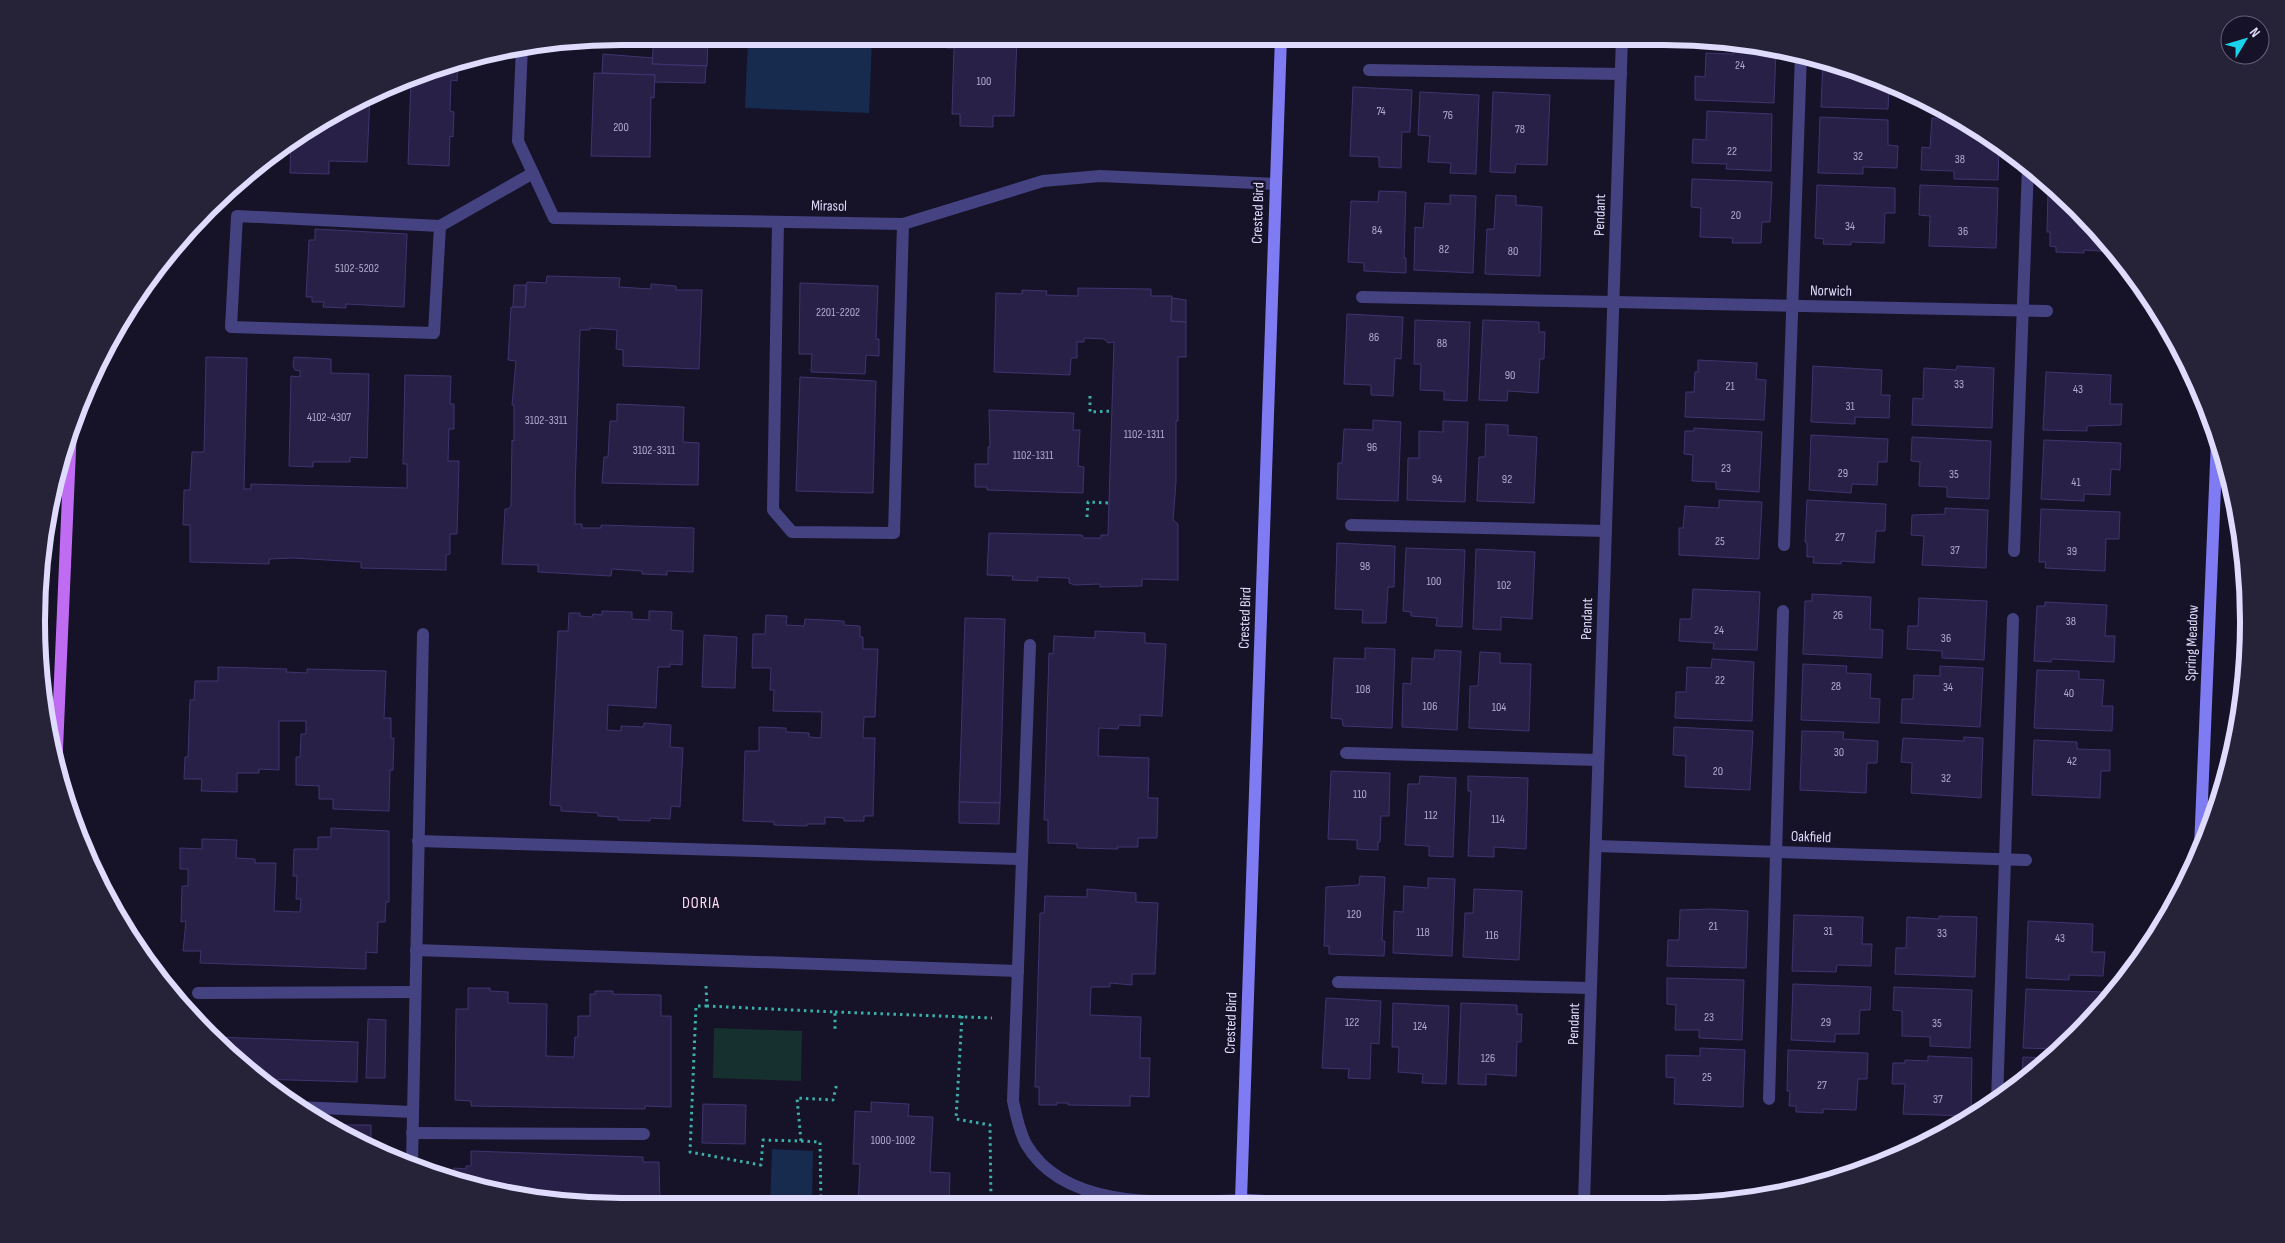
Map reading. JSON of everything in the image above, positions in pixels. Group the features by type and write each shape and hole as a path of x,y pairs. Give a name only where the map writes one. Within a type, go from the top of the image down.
{"main road":[{"path":"57,740 70,457"}],"street":[{"name":"Crested Bird","path":"1241,1198 1281,45"},
{"name":"Pendant","path":"1584,1198 1622,45"},
{"name":"Mirasol","path":"522,54 518,140 554,218 903,224 1043,181 1052,180 1100,176 1276,184"},
{"path":"1784,545 1802,62"},
{"path":"1369,70 1621,74"},
{"path":"440,226 434,332 231,327 237,216 440,226 533,173"},
{"path":"2014,551 2028,175"},
{"path":"778,222 773,510 792,532 894,533 903,224"},
{"name":"Norwich","path":"1362,297 2047,311"},
{"name":"Spring Meadow","path":"2201,829 2216,459"},
{"path":"1351,525 1606,531"},
{"path":"1769,1099 1783,611"},
{"path":"1997,1091 2013,619"},
{"path":"412,1158 423,634"},
{"path":"1030,645 1013,1100 1017,1121 1026,1144 1042,1164 1058,1178 1088,1192 1120,1198"},
{"path":"1346,753 1598,760"},
{"path":"418,841 1022,859"},
{"name":"Oakfield","path":"1596,846 2026,860"},
{"path":"416,950 1018,971"},
{"path":"1338,982 1591,988"},
{"path":"198,994 415,992"},
{"path":"312,1108 413,1112"},
{"path":"412,1132 644,1134"}],"path":[{"path":"1090,396 1090,412 1112,411"},
{"path":"1087,517 1088,502 1109,503"},
{"path":"706,986 707,1006"},
{"path":"820,1198 820,1142 763,1140 761,1165 690,1152 696,1006 995,1018 992,1011"},
{"path":"835,1012 835,1029"},
{"path":"962,1016 956,1119 990,1125 990,1198"},
{"path":"801,1142 797,1098 833,1100 837,1083"}],"green space":[{"path":"714,1028 802,1031 801,1081 713,1078"}],"water":[{"path":"748,45 872,45 869,113 745,108"},
{"path":"772,1149 813,1151 812,1198 770,1198"}],"building":[{"path":"653,45 708,45 707,66 652,64"},
{"path":"947,45 1017,45 1014,116 993,116 993,127 960,126 960,114 952,114 954,48 947,48"},
{"path":"1491,45 1549,45 1549,47"},
{"path":"1733,49 1776,56 1774,103 1695,100 1695,76 1705,77 1706,53 1733,54"},
{"path":"603,54 653,58 652,64 706,66 705,83 654,82 655,75 602,73"},
{"path":"1823,68 1889,91 1888,109 1821,107"},
{"path":"458,69 457,81 451,80 450,111 454,112 453,137 450,136 449,166 408,164 411,85"},
{"path":"594,73 655,75 654,98 651,97 650,157 591,156"},
{"path":"1353,87 1412,90 1410,132 1402,132 1401,168 1379,167 1379,157 1350,156"},
{"path":"1420,92 1479,95 1476,174 1450,173 1451,163 1428,162 1430,136 1418,135"},
{"path":"1493,92 1550,95 1547,165 1516,164 1515,173 1490,172"},
{"path":"370,103 367,162 329,161 329,174 290,173 291,150 333,122"},
{"path":"1707,111 1772,114 1771,171 1726,169 1727,164 1692,163 1693,139 1706,140"},
{"path":"1820,117 1888,120 1888,145 1898,146 1897,168 1863,167 1863,174 1818,173"},
{"path":"1932,118 1945,118 1999,153 1998,180 1954,179 1954,171 1921,170 1922,147 1930,148"},
{"path":"1692,179 1772,182 1770,222 1762,222 1761,243 1732,243 1733,238 1700,237 1701,208 1691,207"},
{"path":"1817,185 1895,188 1895,213 1885,213 1884,243 1851,242 1851,245 1823,244 1824,239 1815,238"},
{"path":"1920,185 1998,188 1996,248 1929,246 1930,216 1919,215"},
{"path":"1379,191 1406,192 1404,258 1406,258 1406,273 1364,271 1364,263 1348,262 1351,201 1378,202"},
{"path":"2048,192 2105,251 2084,250 2084,253 2056,252 2056,247 2050,246 2050,232 2047,232"},
{"path":"1450,195 1476,196 1473,273 1414,270 1415,227 1423,228 1425,203 1450,204"},
{"path":"1496,195 1516,196 1516,205 1542,207 1540,276 1485,274 1487,229 1494,229"},
{"path":"315,229 407,234 404,307 346,304 346,308 323,307 324,302 312,302 312,297 306,297 309,240 315,240"},
{"path":"547,276 620,278 619,287 651,289 651,284 676,286 676,290 702,290 699,369 623,366 623,350 616,349 617,330 590,328 590,330 580,330 575,524 582,524 582,528 601,528 601,525 694,528 693,572 667,571 667,575 642,574 642,571 612,569 611,576 538,572 538,565 502,564 505,509 511,506 512,440 514,441 514,405 512,405 516,361 508,360 511,307 525,307 527,282 546,283"},
{"path":"800,283 878,286 876,339 879,339 879,356 866,355 865,374 811,372 812,354 799,354"},
{"path":"514,285 526,285 525,307 513,307"},
{"path":"1078,288 1151,289 1151,296 1172,296 1171,321 1186,322 1186,357 1178,357 1178,421 1176,421 1176,482 1173,520 1178,524 1178,580 1142,579 1142,586 1100,587 1100,584 1075,585 1069,583 1069,578 1037,577 1038,581 1012,580 1013,576 987,575 989,533 1082,535 1083,538 1101,538 1101,535 1108,535 1114,342 1108,343 1104,339 1084,338 1084,342 1077,342 1077,358 1071,358 1070,375 994,372 996,293 1022,294 1022,290 1047,291 1046,295 1078,296"},
{"path":"1172,298 1186,300 1186,322 1171,321"},
{"path":"1347,314 1403,317 1401,359 1395,358 1393,396 1371,395 1371,385 1344,384"},
{"path":"1415,320 1470,322 1467,401 1444,400 1444,391 1420,390 1421,364 1414,364"},
{"path":"1483,320 1539,322 1539,332 1545,332 1544,359 1540,359 1538,393 1508,391 1507,401 1479,400"},
{"path":"206,357 247,358 244,489 251,489 251,484 407,488 407,464 403,464 405,375 451,376 450,404 454,404 454,429 449,429 448,461 459,461 457,534 450,534 450,554 446,555 446,570 361,568 361,562 293,558 269,559 269,564 190,562 190,525 183,525 184,490 190,490 192,452 204,452"},
{"path":"294,357 331,359 331,373 369,374 367,458 350,457 350,462 313,462 313,467 289,466 291,376 300,377 300,371 295,370 293,366"},
{"path":"1698,360 1757,363 1756,379 1766,380 1764,420 1685,417 1686,392 1694,392"},
{"path":"1813,366 1882,370 1881,395 1890,395 1889,418 1855,417 1855,424 1811,422"},
{"path":"1957,366 1994,368 1992,428 1912,425 1913,398 1923,399 1924,368 1956,370"},
{"path":"2046,372 2111,375 2110,404 2122,404 2121,425 2087,426 2087,431 2043,430"},
{"path":"800,377 876,381 873,493 796,491"},
{"path":"617,404 684,407 683,442 699,443 698,485 602,483 604,457 608,457 610,421 617,421"},
{"path":"989,410 1074,413 1073,430 1080,430 1078,466 1084,467 1083,493 987,490 987,487 975,487 975,464 988,464 988,447 990,447"},
{"path":"1373,420 1401,422 1398,501 1337,499 1338,463 1342,463 1344,429 1373,430"},
{"path":"1443,421 1468,422 1465,502 1407,500 1408,458 1419,458 1419,431 1443,432"},
{"path":"1486,424 1508,425 1508,435 1537,437 1534,503 1477,501 1479,457 1485,457"},
{"path":"1694,428 1762,432 1759,492 1716,489 1716,482 1692,481 1693,455 1684,454 1685,431 1694,431"},
{"path":"1811,435 1888,439 1887,462 1878,462 1877,485 1852,484 1851,493 1809,490"},
{"path":"1912,437 1991,441 1989,499 1947,497 1947,487 1919,486 1920,462 1911,461"},
{"path":"2044,440 2121,443 2120,470 2111,469 2110,495 2084,494 2084,501 2041,499"},
{"path":"1719,500 1762,502 1759,559 1679,555 1679,528 1683,528 1685,506 1719,508"},
{"path":"1807,500 1886,504 1885,531 1876,531 1874,563 1841,561 1841,564 1813,563 1814,557 1807,557 1807,543 1805,542"},
{"path":"1945,508 1988,510 1986,568 1922,565 1924,536 1911,535 1912,515 1945,514"},
{"path":"2041,509 2120,512 2119,539 2106,539 2105,571 2045,568 2046,562 2039,562"},
{"path":"1337,543 1395,546 1394,587 1388,587 1386,623 1362,623 1363,610 1335,609"},
{"path":"1406,548 1465,550 1462,627 1436,626 1437,618 1411,616 1411,612 1403,611"},
{"path":"1476,549 1535,552 1532,619 1501,617 1501,630 1473,629"},
{"path":"1693,589 1760,592 1757,650 1713,649 1714,643 1679,641 1680,619 1691,619"},
{"path":"1812,594 1871,597 1870,629 1883,630 1882,658 1803,654 1805,601 1812,601"},
{"path":"1919,598 1987,601 1984,660 1942,658 1942,651 1907,649 1908,626 1918,626"},
{"path":"2045,602 2107,605 2105,636 2115,636 2114,662 2052,659 2051,662 2034,661 2037,606 2045,606"},
{"path":"602,611 632,612 632,619 649,620 649,611 672,612 671,630 683,631 682,665 670,664 670,667 658,667 656,708 608,705 607,730 621,731 621,726 643,727 644,723 671,725 670,747 683,748 680,807 671,806 670,819 650,818 650,821 618,820 618,817 598,816 598,813 561,811 561,806 550,805 558,631 568,631 569,613 580,613 580,616 592,617 593,614 602,615"},
{"path":"766,615 787,616 786,625 804,626 805,619 844,621 844,625 860,626 860,637 863,637 863,649 878,649 875,717 864,717 863,738 875,738 873,816 864,816 864,821 844,821 844,818 825,817 825,824 807,824 807,826 774,825 774,822 743,821 745,751 759,751 759,727 786,728 786,732 809,733 809,737 821,738 822,712 773,711 774,690 770,690 771,668 752,668 753,634 765,634"},
{"path":"965,618 1005,619 1000,803 959,802"},
{"path":"1095,631 1145,633 1145,643 1166,644 1162,716 1140,715 1140,726 1119,725 1118,729 1099,728 1098,756 1149,758 1148,798 1158,798 1157,838 1138,838 1138,847 1117,847 1118,849 1077,848 1077,844 1048,843 1048,820 1044,820 1049,653 1053,654 1054,636 1095,638"},
{"path":"704,635 737,637 735,688 702,687"},
{"path":"1365,648 1395,649 1392,728 1343,726 1342,719 1331,718 1334,658 1365,659"},
{"path":"1435,650 1461,651 1457,730 1402,727 1403,683 1411,684 1412,658 1434,659"},
{"path":"1480,652 1500,653 1500,663 1531,664 1529,731 1469,728 1470,686 1478,686"},
{"path":"1712,659 1754,662 1752,721 1675,718 1676,692 1686,692 1687,667 1711,668"},
{"path":"1803,664 1847,666 1846,673 1871,674 1870,698 1880,699 1879,723 1801,720"},
{"path":"1940,666 1983,668 1980,727 1901,723 1902,699 1913,699 1914,675 1940,676"},
{"path":"218,667 287,669 286,672 307,673 307,669 386,671 384,718 391,718 391,738 394,738 393,770 390,770 389,811 333,809 333,799 319,799 319,786 296,785 296,757 300,757 301,734 306,734 306,721 279,721 279,770 259,769 259,773 237,773 237,792 201,791 202,779 184,779 185,757 188,757 190,700 194,700 195,681 218,681"},
{"path":"2037,670 2079,671 2079,679 2104,680 2102,706 2113,706 2112,731 2034,728"},
{"path":"1674,727 1753,731 1750,790 1685,787 1686,756 1673,755"},
{"path":"1802,731 1844,732 1843,739 1878,741 1877,763 1867,763 1866,793 1800,790"},
{"path":"1964,737 1983,738 1981,798 1911,793 1912,763 1901,762 1903,738 1964,741"},
{"path":"2034,740 2077,742 2077,749 2110,750 2110,771 2101,771 2100,798 2032,795"},
{"path":"1331,771 1390,773 1389,816 1381,816 1378,850 1357,849 1357,840 1328,839"},
{"path":"1420,776 1456,778 1453,857 1429,856 1429,846 1405,845 1408,784 1419,784"},
{"path":"1468,776 1528,778 1526,849 1494,847 1494,857 1468,856 1471,791 1468,791"},
{"path":"959,802 1000,803 999,824 959,823"},
{"path":"331,828 389,831 389,902 386,902 385,922 378,922 377,953 366,952 366,969 200,963 201,951 183,951 186,921 181,922 182,886 188,886 188,869 180,869 180,848 202,849 202,839 237,840 236,858 255,859 255,863 276,863 274,911 300,912 301,899 296,899 297,876 293,876 294,849 318,849 318,837 331,837"},
{"path":"1360,876 1385,877 1382,941 1385,941 1384,956 1329,954 1329,946 1324,946 1326,887 1359,885"},
{"path":"1428,878 1455,879 1452,956 1393,953 1394,911 1403,912 1404,886 1428,888"},
{"path":"1087,889 1136,893 1136,902 1158,903 1155,974 1132,974 1132,985 1110,983 1110,987 1091,987 1090,1015 1141,1017 1140,1058 1150,1058 1149,1097 1130,1096 1130,1106 1068,1105 1068,1103 1039,1105 1039,1087 1035,1087 1040,913 1044,913 1045,896 1087,897"},
{"path":"1474,889 1522,891 1519,960 1463,957 1465,913 1473,913"},
{"path":"1680,910 1748,911 1746,968 1667,966 1668,940 1679,940"},
{"path":"1794,915 1863,917 1862,944 1872,944 1871,966 1837,965 1836,972 1792,971"},
{"path":"1939,916 1977,917 1975,977 1895,974 1896,948 1906,948 1907,917 1939,919"},
{"path":"2028,921 2093,924 2092,952 2105,952 2103,976 2069,975 2069,980 2026,978"},
{"path":"1667,978 1744,980 1742,1040 1699,1038 1699,1030 1675,1030 1676,1005 1667,1004"},
{"path":"1793,984 1871,987 1870,1010 1860,1010 1859,1034 1835,1034 1835,1042 1791,1040"},
{"path":"1894,987 1972,990 1970,1048 1930,1046 1930,1037 1902,1036 1902,1011 1893,1010"},
{"path":"468,988 490,988 490,991 508,992 508,1003 547,1004 546,1056 574,1057 575,1037 578,1037 578,1016 590,1016 590,994 595,994 595,991 613,991 613,994 661,995 661,1016 671,1016 671,1107 645,1106 645,1109 471,1106 471,1101 455,1100 456,1009 468,1009"},
{"path":"2026,989 2103,992 2097,1002 2050,1049 2023,1048"},
{"path":"1326,998 1381,1001 1379,1044 1371,1043 1370,1079 1348,1078 1349,1069 1322,1068"},
{"path":"1393,1003 1449,1006 1446,1084 1422,1083 1423,1074 1398,1072 1399,1047 1392,1047"},
{"path":"1461,1003 1517,1005 1517,1014 1522,1014 1521,1042 1517,1042 1516,1076 1486,1074 1486,1085 1458,1084"},
{"path":"368,1019 386,1020 385,1078 366,1078"},
{"path":"223,1037 358,1042 357,1082 272,1079"},
{"path":"1700,1048 1745,1050 1743,1107 1674,1104 1675,1078 1666,1077 1666,1055 1700,1056"},
{"path":"1788,1050 1868,1053 1867,1079 1858,1079 1856,1110 1823,1109 1823,1113 1796,1112 1796,1106 1789,1106 1790,1091 1787,1091"},
{"path":"1928,1056 1972,1058 1971,1109 1960,1116 1903,1114 1905,1084 1892,1084 1893,1063 1905,1063 1905,1060 1928,1061"},
{"path":"2023,1057 2041,1058 2022,1072"},
{"path":"871,1102 909,1104 908,1116 933,1117 930,1172 950,1173 949,1198 858,1198 860,1164 853,1164 855,1111 871,1112"},
{"path":"703,1104 746,1105 745,1144 702,1143"},
{"path":"341,1125 371,1125 371,1141"},
{"path":"471,1151 643,1157 643,1162 659,1162 660,1198 584,1197 546,1193 509,1187 454,1172 454,1168 466,1169 466,1166 471,1166"}],"district":[{"name":"DORIA","path":"701,903"}]}
